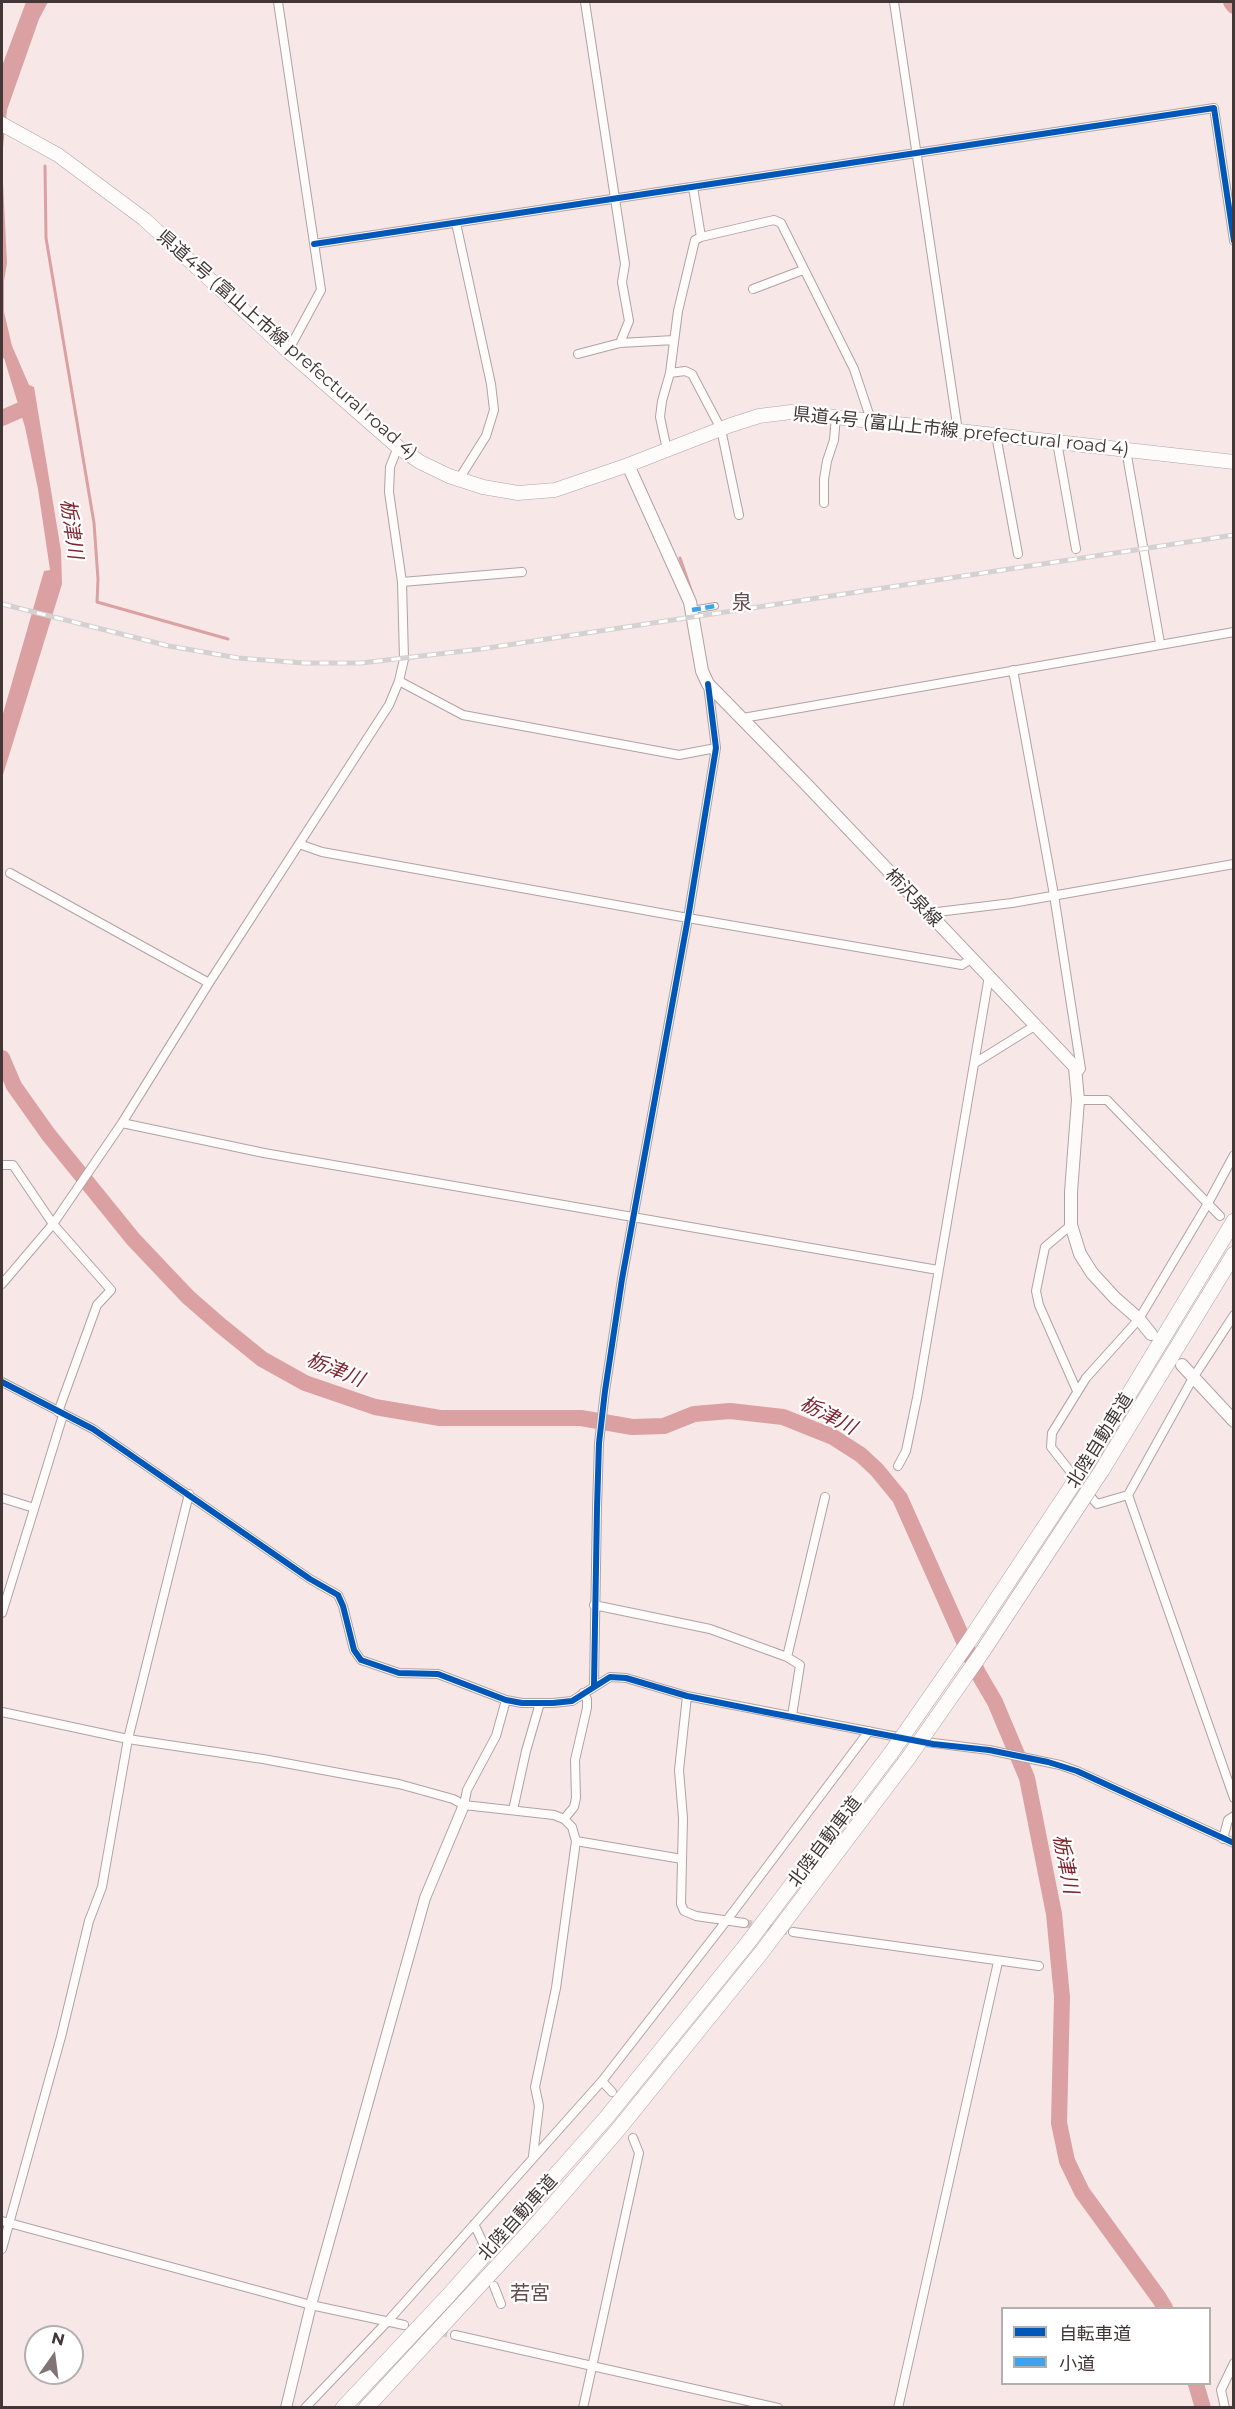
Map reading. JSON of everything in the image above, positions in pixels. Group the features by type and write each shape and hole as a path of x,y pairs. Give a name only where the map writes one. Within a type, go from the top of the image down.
{"highway":[{"name":"北陸自動車道","path":"343,2408 448,2296 606,2118 747,1944 891,1754 976,1632 1089,1460 1227,1219"},
{"name":"北陸自動車道","path":"366,2408 510,2253 617,2131 761,1953 909,1757 981,1654 1102,1470 1233,1254"}],"main road":[{"name":"県道4号 (富山上市線 prefectural road 4)","path":"2,124 32,140 101,185 144,219 288,351 398,447 420,462 483,487 527,492 555,490 759,416 791,412 1233,462"},
{"name":"柿沢泉線","path":"628,465 684,585 692,610 702,671 708,684 1075,1066 1078,1100 1071,1192 1071,1225 1080,1254 1092,1273 1139,1319 1151,1334"},
{"path":"1182,1365 1233,1421"}],"street":[{"path":"278,2 321,290 288,351"},
{"path":"585,2 625,264 622,282 629,321 620,343"},
{"path":"894,2 958,430"},
{"path":"314,244 1214,108 1233,241"},
{"path":"693,187 701,237"},
{"path":"667,450 660,417 662,401 670,373 678,311 695,240 774,220 781,223 854,369 869,414 868,419"},
{"path":"456,223 494,410 486,436 459,479"},
{"path":"753,289 803,270"},
{"path":"578,354 620,343 674,340"},
{"path":"670,373 685,371 692,374 721,429 739,515"},
{"path":"825,503 826,461 834,440 836,416"},
{"path":"996,435 1018,554"},
{"path":"1057,442 1076,549"},
{"path":"2,1284 53,1224 122,1123 209,983 389,705 399,681 404,659 402,582 389,492 390,467 398,447"},
{"path":"1126,450 1160,643"},
{"path":"402,582 522,572"},
{"path":"692,610 715,606"},
{"path":"743,718 1233,632"},
{"path":"1013,670 1054,896 1081,1069 1075,1077"},
{"path":"399,681 463,715 679,755 716,748"},
{"path":"594,1685 599,1443 622,1280 688,918 716,748 708,684"},
{"path":"299,844 322,852 962,965 972,958"},
{"path":"929,914 1054,896 1233,864"},
{"path":"10,873 209,983"},
{"path":"898,1466 906,1451 910,1430 989,976"},
{"path":"975,1063 1036,1025"},
{"path":"1078,1100 1107,1100 1207,1205 1227,1219"},
{"path":"122,1123 264,1153 938,1270"},
{"path":"1233,1155 1207,1205 1139,1319 1086,1378 1052,1433 1051,1447 1097,1504 1128,1495 1193,1378 1233,1315"},
{"path":"2,1165 13,1165 53,1224 111,1290 97,1305 60,1414 2,1612"},
{"path":"1071,1225 1045,1247 1036,1291 1039,1305 1077,1390"},
{"path":"2,1382 60,1414 93,1429 310,1579 338,1594 354,1650 361,1660 399,1674 438,1674 506,1700 540,1703 572,1701 610,1677 626,1678 687,1696 933,1744 989,1750 1048,1762 1077,1771 1233,1843"},
{"path":"2,2249 5,2222 61,2037 89,1921 101,1889 128,1739 189,1494"},
{"path":"1128,1495 1233,1798"},
{"path":"787,1657 825,1497"},
{"path":"2,1498 34,1508"},
{"path":"594,1605 710,1629 787,1657 800,1665 792,1716"},
{"path":"564,1819 574,1807 576,1798 575,1760 587,1708 587,1699 583,1693"},
{"path":"687,1696 679,1770 683,1818 681,1904 684,1911 696,1916 744,1923"},
{"path":"286,2408 311,2305 425,1898 464,1805 467,1790 496,1736 506,1700"},
{"path":"513,1810 526,1751 540,1703"},
{"path":"2,1712 128,1739 399,1784 453,1799 464,1805 554,1815 564,1819 572,1827 576,1841 556,1988 535,2087 539,2106 533,2156"},
{"path":"305,2408 388,2321 602,2081 869,1731"},
{"path":"1223,1839 1228,1820 1233,1816"},
{"path":"576,1841 681,1859"},
{"path":"793,1932 1039,1966"},
{"path":"898,2408 998,1962"},
{"path":"602,2081 612,2092"},
{"path":"583,2408 639,2152 633,2138"},
{"path":"5,2222 311,2305 404,2325"},
{"path":"474,2224 485,2247"},
{"path":"494,2286 501,2304"},
{"path":"455,2336 778,2408"},
{"path":"1225,2408 1221,2390 1233,2363"}],"shaded area":[{"path":"26,2 48,2 39,19 7,110 2,157 2,66"},
{"path":"2,163 7,263 4,281 4,312 12,346 29,385 34,387 61,551 62,584 2,778 2,717 44,571 50,570 38,489 25,427 4,358 2,359"}],"waterway":[{"path":"1231,2 1234,6"},
{"path":"45,166 46,238 94,523 98,579 97,602 228,639"},
{"path":"2,418 25,408"},
{"path":"680,558 692,593"},
{"name":"栃津川","path":"2,1058 14,1086 48,1134 133,1239 188,1297 220,1325 262,1359 305,1383 375,1407 440,1418 581,1418 632,1427 664,1426 694,1414 730,1411 783,1417 833,1437 861,1455 877,1470 900,1498 978,1673 995,1702 1027,1778 1054,1914 1062,1997 1059,2123 1067,2161 1082,2192 1164,2307"},
{"name":"栃津川","path":"1196,2385 1203,2408"}],"tunnel":[{"path":"744,1923 793,1932"},
{"path":"416,2327 455,2335"}],"railway":[{"path":"2,604 169,646 238,658 304,663 361,663 481,649 1234,535"}],"marked path":[{"path":"692,610 715,606"}],"cycle path":[{"path":"314,244 1214,108 1234,241"},
{"path":"594,1685 599,1443 622,1279 688,918 716,748 708,684"},
{"path":"2,1382 93,1429 310,1579 338,1595 354,1650 361,1660 399,1673 438,1674 506,1700 522,1703 572,1701 610,1677 626,1678 687,1696 766,1712 933,1744 989,1750 1048,1762 1077,1771 1234,1843"}],"district":[{"name":"泉","path":"742,603"},
{"name":"若宮","path":"530,2294"}]}
